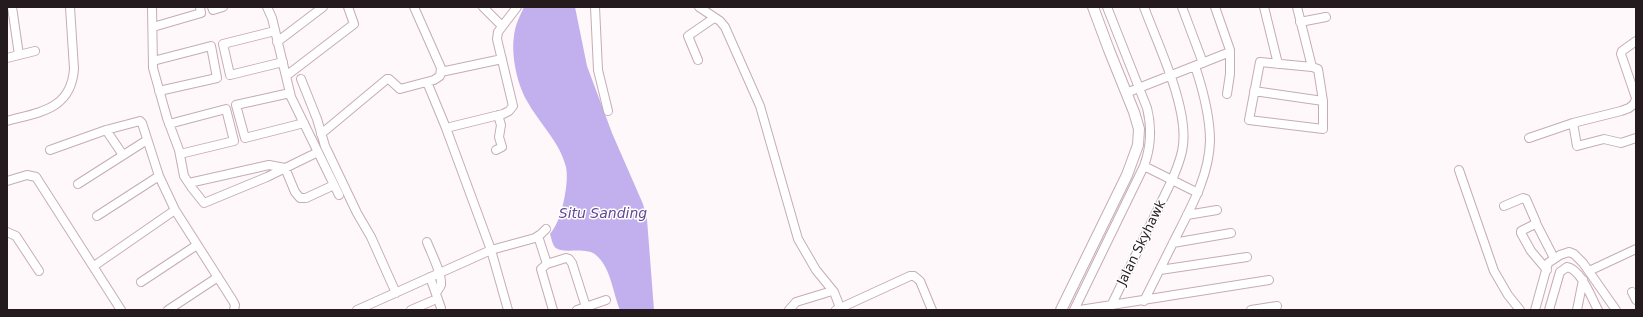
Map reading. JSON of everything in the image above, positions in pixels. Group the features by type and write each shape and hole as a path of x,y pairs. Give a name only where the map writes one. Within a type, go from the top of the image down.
{"street":[{"path":"12,7 19,55"},
{"path":"7,121 46,111 57,104 67,93 74,78 70,7"},
{"path":"152,7 153,68 159,91 180,154 184,176 204,203 318,152"},
{"path":"153,28 201,13 200,7"},
{"path":"212,7 213,10 223,7"},
{"path":"267,7 278,42 290,93 340,195"},
{"path":"278,42 323,7"},
{"path":"286,76 354,24 348,7"},
{"path":"321,134 387,79 389,79 400,89 438,78 441,72 414,7"},
{"path":"483,7 502,26"},
{"path":"446,128 509,111 513,103 497,39 498,32 517,7"},
{"path":"595,7 598,70 608,111"},
{"path":"699,7 725,27 760,106 798,239 816,270 832,290 839,310 910,276 914,276 920,281 932,310"},
{"path":"1061,310 1127,175 1138,145 1139,129 1134,112 1093,7"},
{"path":"1074,310 1144,166 1150,148 1150,128 1147,108 1107,7"},
{"name":"Jalan Skyhawk","path":"1111,306 1172,180 1180,160 1184,129 1181,108 1144,7"},
{"path":"1215,7 1230,52 1230,74 1227,94"},
{"path":"1264,7 1278,64"},
{"path":"1297,7 1312,67"},
{"path":"1144,301 1198,193 1207,164 1210,141 1206,106 1199,64 1185,8"},
{"path":"1300,22 1326,17"},
{"path":"698,60 688,36 714,18"},
{"path":"275,31 222,44 230,75 283,62"},
{"path":"1529,138 1573,122 1622,111 1634,104 1636,99 1621,54 1622,51 1636,41"},
{"path":"153,61 211,46 217,78 159,91"},
{"path":"7,58 35,51"},
{"path":"1126,93 1230,52"},
{"path":"441,72 502,58"},
{"path":"1259,62 1278,64 1312,67 1318,70 1324,101 1323,129 1321,130 1251,121 1249,119 1259,62"},
{"path":"301,79 330,157 357,214 371,237 396,293"},
{"path":"427,82 446,128 491,250 508,310"},
{"path":"1254,91 1324,101"},
{"path":"290,93 236,105 245,138 304,123"},
{"path":"169,124 226,109 234,141 180,154"},
{"path":"496,150 502,147 499,137 501,125 498,115"},
{"path":"50,150 106,130 140,121 142,123 159,176 175,210 233,300 235,305 234,310"},
{"path":"1573,122 1577,146 1604,139 1621,143 1636,138"},
{"path":"106,130 123,154"},
{"path":"78,184 147,140"},
{"path":"189,183 269,166 284,168"},
{"path":"1144,166 1198,193"},
{"path":"284,168 295,192 300,198 306,198 334,185"},
{"path":"1459,170 1494,271 1508,295 1520,310"},
{"path":"7,181 27,175 36,178 122,310"},
{"path":"97,216 159,176"},
{"path":"1504,206 1525,198 1554,258"},
{"path":"94,266 175,210"},
{"path":"1187,215 1217,210"},
{"path":"1536,223 1521,233 1531,251 1547,270"},
{"path":"357,310 491,250 538,236 546,229"},
{"path":"7,232 16,236 39,271"},
{"path":"1173,243 1231,233"},
{"path":"538,236 547,264"},
{"path":"427,242 438,274 440,285 436,293"},
{"path":"141,282 197,245"},
{"path":"1589,271 1636,249"},
{"path":"1535,310 1548,263 1554,258 1565,253 1574,254 1589,271 1616,310"},
{"path":"1160,270 1247,257"},
{"path":"553,310 541,272 542,266 566,258 571,261 589,308"},
{"path":"1549,310 1560,272 1565,268 1570,267 1583,280 1598,310"},
{"path":"168,310 218,277"},
{"path":"430,277 441,308"},
{"path":"1080,310 1269,280"},
{"path":"1577,310 1583,280"},
{"path":"789,310 796,302 832,290"},
{"path":"1632,292 1636,300"},
{"path":"577,310 589,308 606,300"},
{"path":"411,310 422,308 432,301"},
{"path":"1251,310 1276,306"}],"water":[{"name":"Situ Sanding","path":"524,7 575,7 587,66 612,133 643,204 647,219 654,310 620,310 609,274 602,261 597,256 587,251 557,249 553,245 550,234 562,209 566,188 567,171 559,149 527,101 520,86 514,60 513,44 515,28"}]}
